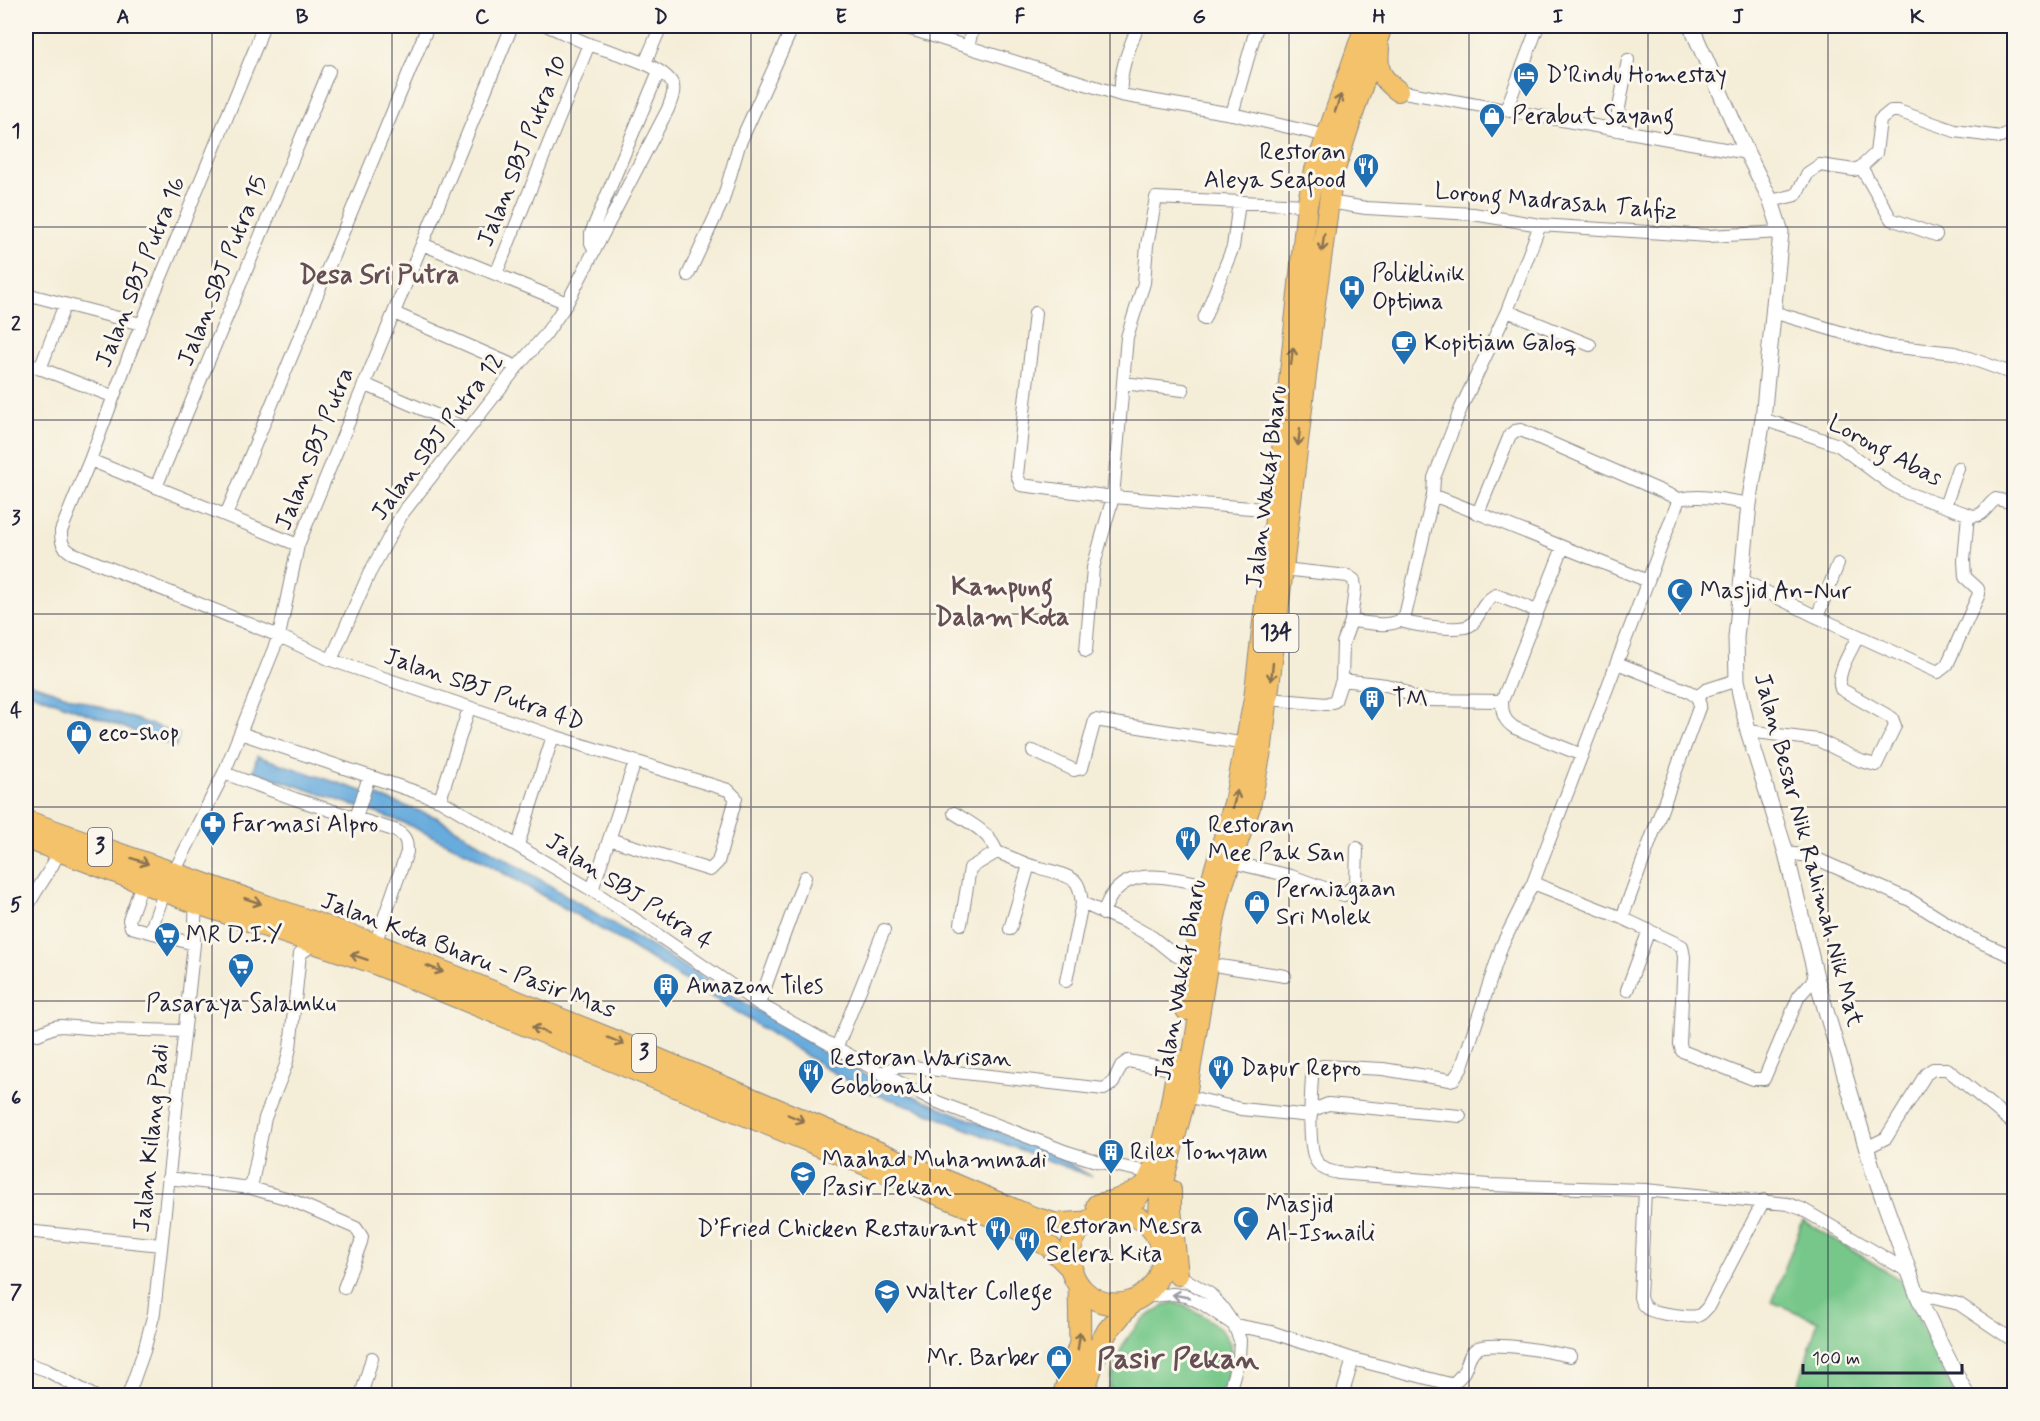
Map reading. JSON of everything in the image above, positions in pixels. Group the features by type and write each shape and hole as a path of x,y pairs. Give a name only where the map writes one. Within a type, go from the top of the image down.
{"highway":[{"name":"Jalan Kota Bharu - Pasir Mas","path":"26,821 169,882 196,903 308,949 369,960 989,1215 1050,1247 1076,1277"},
{"name":"Jalan Kota Bharu - Pasir Mas","path":"26,838 143,881 197,881 375,945 608,1038 1046,1222 1068,1224 1087,1222"},
{"path":"1016,1210 1073,1211 1117,1200 1147,1180"},
{"path":"1064,1395 1080,1343 1076,1277 1071,1257 1073,1244 1078,1232 1087,1222 1107,1212 1130,1214 1151,1227 1160,1245 1160,1273 1155,1282 1108,1330 1099,1346 1082,1395"},
{"path":"1076,1277 1086,1292 1103,1302 1123,1303 1137,1299"}],"main road":[{"path":"1376,27 1380,72 1384,81 1398,91"},
{"name":"Jalan Wakaf Bharu","path":"1118,1212 1131,1204 1147,1180 1161,1144 1201,964 1222,887 1250,807 1269,699 1312,324 1333,175 1376,27"},
{"name":"Jalan Wakaf Bharu","path":"1160,1245 1160,1193 1186,1096 1201,964 1201,915 1234,803 1254,699 1307,205 1315,170 1327,136 1376,27"},
{"path":"1352,116 1372,98 1398,91"},
{"path":"1178,1275 1171,1194 1180,1119"}],"street":[{"name":"Jalan SBJ Putra 16","path":"61,536 112,396 263,26"},
{"path":"226,515 428,26"},
{"name":"Jalan SBJ Putra","path":"150,932 169,882 224,773 279,636 298,545 512,26"},
{"path":"548,26 588,44 645,63 659,71"},
{"path":"645,63 661,26"},
{"path":"688,274 723,200 739,145 793,26"},
{"path":"901,26 1121,95 1232,114 1327,136"},
{"path":"968,47 973,26"},
{"path":"1121,95 1120,82 1123,66 1138,26"},
{"path":"1232,114 1257,26"},
{"path":"1506,110 1538,26"},
{"name":"Jalan Besar Nik Rahimah Nik Mat","path":"1691,26 1747,153 1772,201 1781,232 1762,419 1749,504 1736,638 1737,680 1748,731 1786,853 1816,977 1866,1148 1917,1294 1967,1395"},
{"name":"Jalan SBJ Putra 10","path":"496,274 588,44"},
{"path":"1615,129 1628,60"},
{"name":"Jalan SBJ Putra 15","path":"156,487 329,71"},
{"name":"Jalan SBJ Putra 12","path":"331,660 387,539 402,514 567,303 595,250 668,109 673,85 659,71 591,232 591,243 595,250"},
{"path":"1398,91 1747,153"},
{"path":"1772,201 1796,195 1808,173 1820,165 1854,170 1862,167 1876,153 1880,120 1890,111 1898,111 1955,131 2001,137 2014,129"},
{"path":"1862,167 1891,219 1936,235"},
{"path":"1086,651 1093,568 1113,497 1127,337 1144,283 1147,245 1156,198 1307,205"},
{"path":"1204,319 1233,247 1239,202"},
{"name":"Lorong Madrasah Tahfiz","path":"1329,202 1366,208 1473,214 1540,225 1709,236 1781,232"},
{"path":"1401,621 1407,611 1433,495 1434,478 1461,408 1507,310 1540,225"},
{"path":"422,244 567,303"},
{"path":"26,294 141,324"},
{"path":"40,369 65,304"},
{"path":"1507,310 1590,345"},
{"path":"1773,312 1887,346 1954,353 2014,374"},
{"path":"394,313 517,367"},
{"path":"1035,313 1018,481 1021,485 1113,497 1276,510"},
{"path":"26,363 112,396"},
{"path":"1123,383 1184,390"},
{"path":"364,384 468,429"},
{"name":"Lorong Abas","path":"1762,419 1838,445 1889,483 1907,493 1968,514"},
{"path":"1478,513 1510,435 1521,430 1679,499 1690,496 1705,497 1749,504"},
{"path":"90,460 298,545"},
{"path":"1945,506 1958,468"},
{"path":"1433,495 1648,581"},
{"path":"1679,499 1533,884 1502,945 1457,1077 1450,1080 1383,1069 1318,1067 1313,1071 1312,1077 1312,1145 1315,1161 1324,1170 1338,1173 1483,1185 1645,1190 1788,1204 1802,1209 1909,1272"},
{"path":"1742,580 1932,671 1943,670 1979,594 1978,589 1965,577 1968,514 1976,517 1981,515 1992,500 1996,499 2014,503"},
{"name":"Jalan SBJ Putra 4D","path":"61,536 65,549 72,553 279,636 331,660 553,736 733,792 736,798 715,867 704,869 609,839"},
{"path":"1563,547 1502,701 1502,712 1507,722 1515,728 1582,755"},
{"path":"1817,617 1838,564"},
{"path":"1269,699 1331,703 1338,696 1342,680 1343,643 1351,621 1355,588 1351,577 1284,569"},
{"path":"1351,621 1385,624 1401,621 1462,629 1471,625 1488,598 1496,595 1538,611"},
{"path":"1748,731 1818,740 1861,761 1876,765 1895,726 1894,721 1841,689 1839,685 1840,677 1858,636"},
{"path":"1617,663 1688,691 1697,697 1700,705 1622,918"},
{"path":"1342,680 1386,685 1398,688 1412,697 1426,699 1502,701"},
{"path":"1697,697 1706,690 1737,680"},
{"path":"440,800 469,708"},
{"path":"1033,752 1074,770 1082,768 1095,720 1246,744"},
{"name":"Jalan SBJ Putra 4","path":"240,733 369,779 440,800 592,890 759,1004 881,1073 935,1101 1066,1152 1147,1180"},
{"path":"518,845 553,736"},
{"path":"592,890 635,762"},
{"path":"224,773 295,799 357,816 397,831 404,836 407,842 406,852 375,945"},
{"path":"357,816 369,779"},
{"path":"954,813 983,831 991,839 997,852 1075,881 1079,887 1082,903 1066,981"},
{"path":"1231,862 1291,876 1344,895 1356,883 1358,848"},
{"path":"26,910 32,896 53,867 59,850"},
{"path":"961,924 970,868 997,852"},
{"path":"1786,853 1810,856 1910,900 1967,936 2014,957"},
{"path":"1010,929 1029,865"},
{"path":"1103,914 1107,899 1115,889 1139,876 1151,875 1209,885"},
{"path":"759,1004 804,877"},
{"path":"143,881 129,920 130,927 194,944"},
{"name":"Jalan Kilang Padi","path":"128,1395 144,1351 153,1315 194,944 197,881"},
{"path":"1533,884 1677,942 1684,950 1680,1044 1682,1051 1754,1079 1764,1079 1799,996 1816,977"},
{"path":"1082,903 1144,933 1173,954 1201,964 1285,976"},
{"path":"837,1047 884,930"},
{"path":"1627,990 1649,930"},
{"path":"251,1188 265,1119 286,1065 308,949"},
{"path":"26,1031 38,1034 61,1026 184,1031"},
{"path":"881,1073 897,1067 912,1067 1104,1089 1113,1083 1121,1066 1128,1061 1177,1070"},
{"path":"1866,1148 1886,1138 1926,1074 1936,1069 1947,1069 2014,1124"},
{"path":"1186,1096 1241,1109 1311,1114 1328,1104 1460,1116"},
{"path":"168,1178 251,1188 314,1209 360,1232 361,1242 344,1288"},
{"path":"1645,1190 1640,1297 1642,1304 1653,1310 1689,1317 1697,1316 1708,1307 1764,1200"},
{"path":"26,1231 161,1245"},
{"path":"1160,1245 1178,1275 1210,1294 1234,1325 1240,1340 1239,1357 1228,1395"},
{"path":"1137,1299 1173,1294 1187,1296 1234,1325 1271,1332 1449,1390 1461,1377 1475,1349 1483,1346 1531,1349 1570,1356"},
{"path":"1917,1294 1959,1304 2014,1341"},
{"path":"360,1395 372,1358"},
{"path":"1342,1395 1353,1359"},
{"path":"26,1363 46,1370 94,1395"}],"green space":[{"path":"1803,1220 1902,1281 1931,1347 1956,1395 1795,1395 1818,1321 1772,1302"},
{"path":"1173,1302 1192,1309 1211,1321 1226,1336 1231,1345 1232,1365 1221,1395 1134,1395 1109,1388 1118,1356 1132,1332 1151,1314"}],"water":[{"path":"26,682 179,734 176,747 26,691"},
{"path":"257,756 436,817 863,1074 1053,1154 1092,1177 913,1107 860,1089 625,943 472,855 402,822 253,771"}],"place":[{"name":"D’Rindu Homestay","path":"1526,98"},
{"name":"Perabut Sayang","path":"1492,139"},
{"name":"Restoran Aleya Seafood","path":"1366,189"},
{"name":"Poliklinik Optima","path":"1352,311"},
{"name":"Kopitiam Galoq","path":"1404,366"},
{"name":"Masjid An-Nur","path":"1680,614"},
{"name":"TM","path":"1372,722"},
{"name":"eco-shop","path":"79,756"},
{"name":"Farmasi Alpro","path":"213,847"},
{"name":"Restoran Mee Pak San","path":"1188,862"},
{"name":"Perniagaan Sri Molek","path":"1257,926"},
{"name":"MR D.I.Y","path":"167,958"},
{"name":"Pasaraya Salamku","path":"241,989"},
{"name":"Amazon Tiles","path":"666,1009"},
{"name":"Dapur Repro","path":"1221,1091"},
{"name":"Restoran Warisan Gobbonali","path":"811,1095"},
{"name":"Rilex Tomyam","path":"1111,1175"},
{"name":"Maahad Muhammadi Pasir Pekan","path":"803,1197"},
{"name":"Masjid Al-Ismaili","path":"1246,1242"},
{"name":"D’Fried Chicken Restaurant","path":"998,1252"},
{"name":"Restoran Mesra Selera Kita","path":"1027,1263"},
{"name":"Walter College","path":"887,1315"},
{"name":"Mr. Barber","path":"1059,1381"}],"district":[{"name":"Desa Sri Putra","path":"379,276"},
{"name":"Kampung Dalam Kota","path":"1002,603"},
{"name":"Pasir Pekan","path":"1178,1359"}]}
